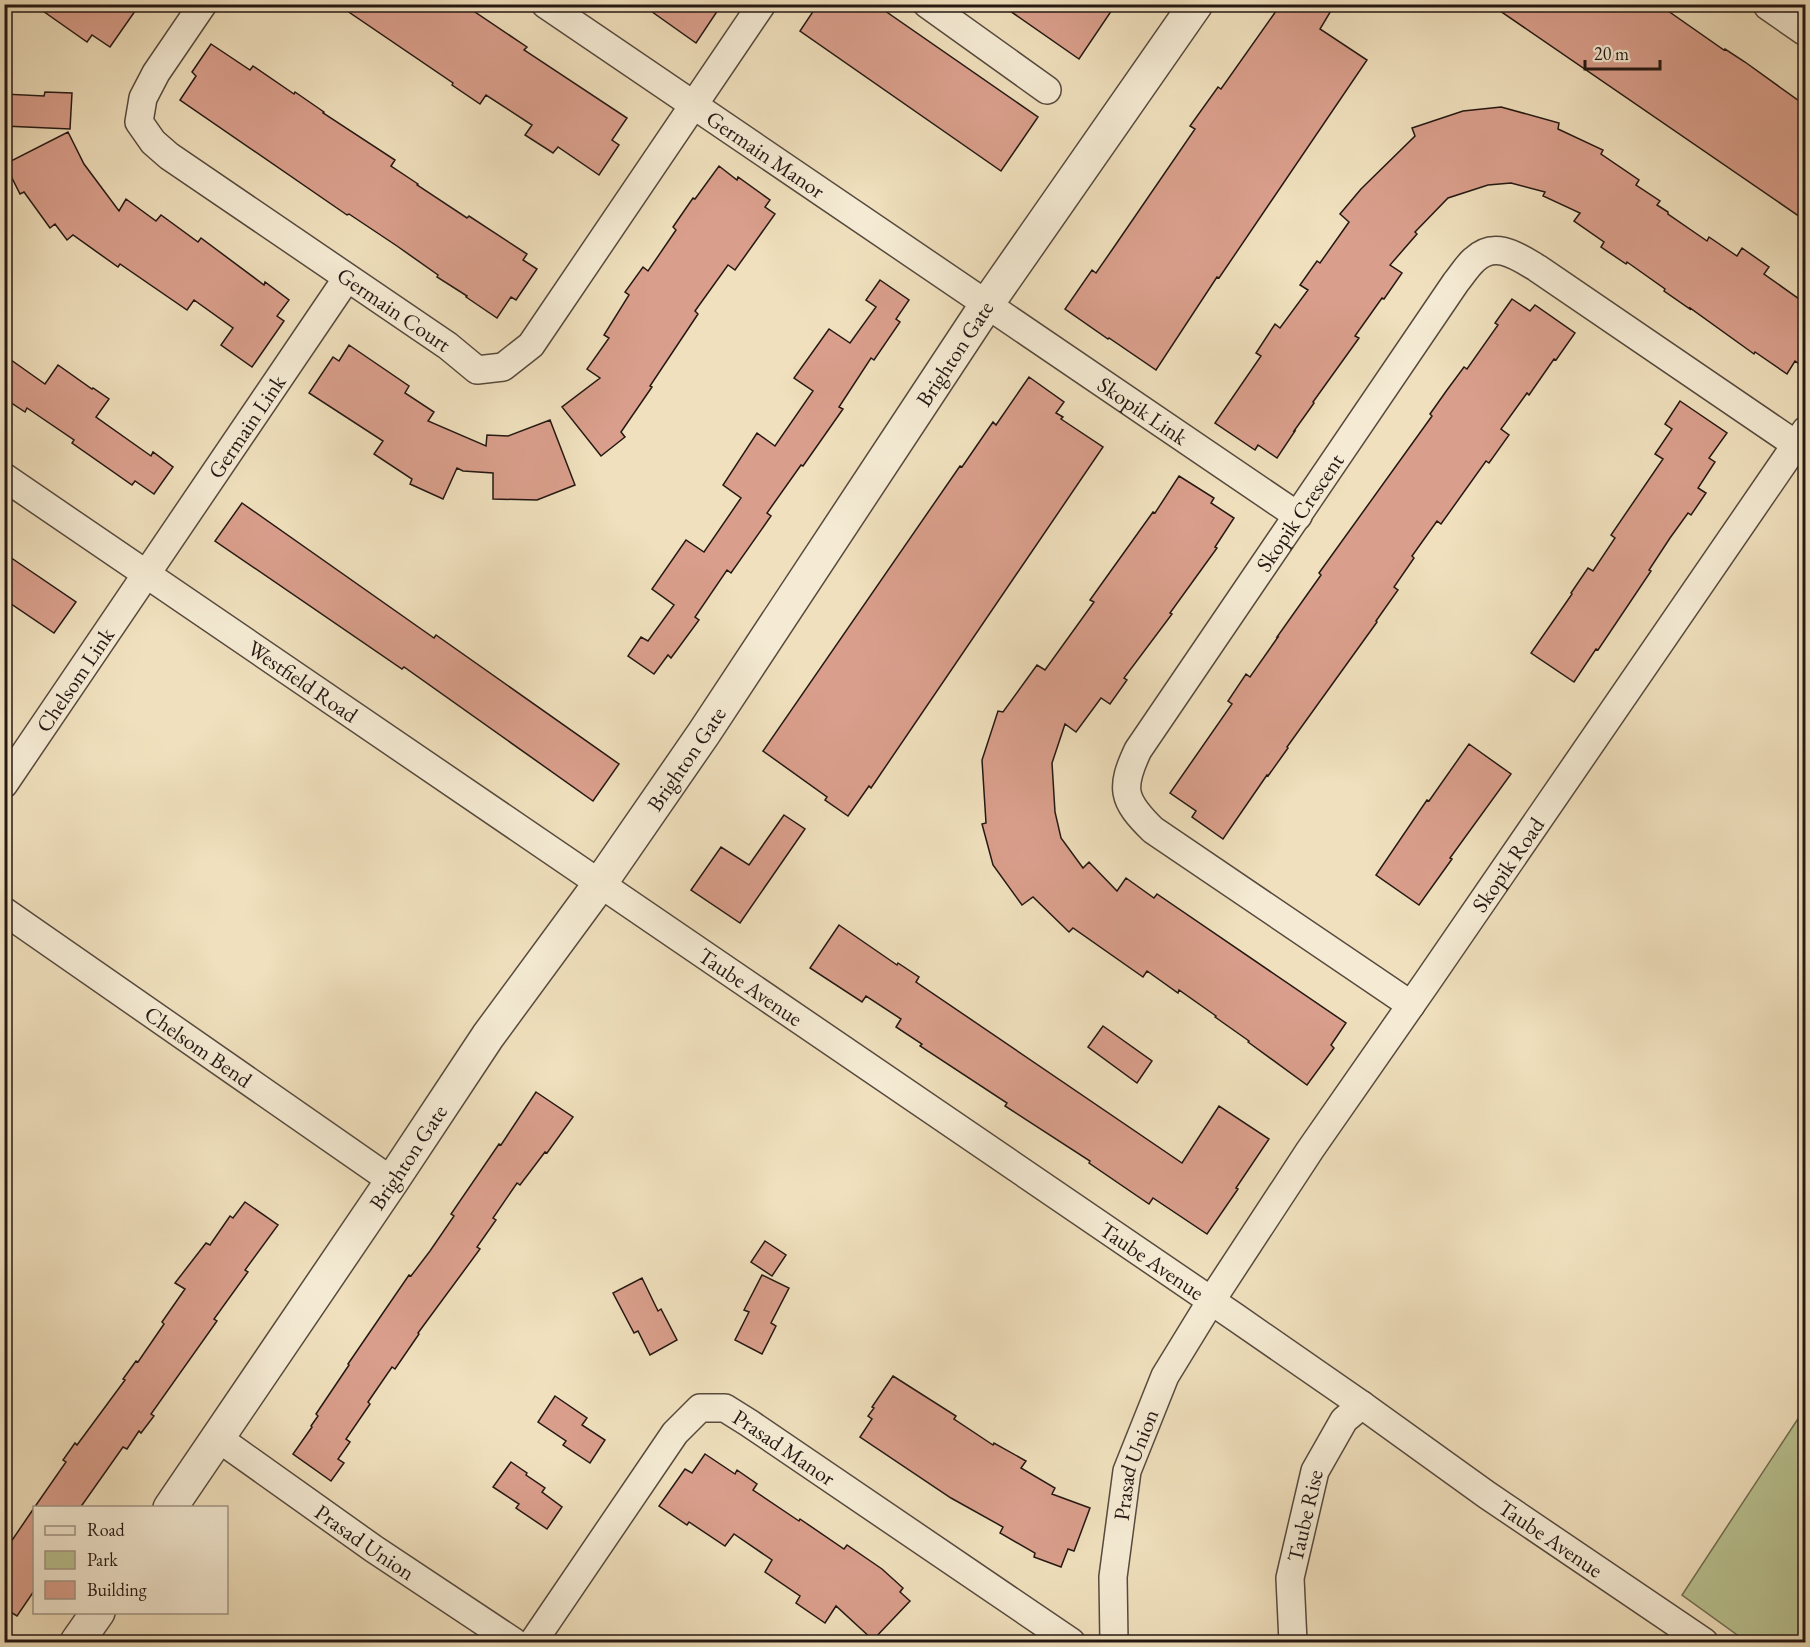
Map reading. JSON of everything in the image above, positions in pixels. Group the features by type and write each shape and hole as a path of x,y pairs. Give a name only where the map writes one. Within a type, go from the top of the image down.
{"street":[{"name":"Germain Court","path":"203,4 156,73 143,98 139,122 153,142 169,156 448,346 477,370 503,367 531,345 762,4"},
{"name":"Germain Manor","path":"545,4 987,304"},
{"path":"927,4 1047,90"},
{"name":"Brighton Gate","path":"171,1506 488,1036 599,885 704,733 987,304 1196,4"},
{"path":"1770,4 1806,29"},
{"name":"Skopik Crescent","path":"1411,1005 1153,830 1139,816 1129,801 1126,783 1138,750 1456,282 1475,258 1494,249 1514,254 1800,437"},
{"name":"Germain Link","path":"147,575 347,278"},
{"name":"Skopik Link","path":"987,304 1298,516"},
{"name":"Skopik Road","path":"1211,1301 1310,1150 1800,437"},
{"name":"Westfield Road","path":"4,477 599,885"},
{"name":"Chelsom Link","path":"4,784 147,575"},
{"name":"Taube Avenue","path":"599,885 1211,1301 1487,1495 1704,1642"},
{"name":"Chelsom Bend","path":"4,911 392,1181"},
{"name":"Prasad Union","path":"1114,1642 1113,1577 1127,1471 1166,1376 1211,1301"},
{"name":"Taube Rise","path":"1293,1642 1290,1578 1315,1472 1344,1420 1362,1405"},
{"name":"Prasad Manor","path":"533,1642 675,1432 700,1408 724,1408 749,1423 1071,1642"},
{"name":"Prasad Union","path":"218,1438 374,1549 514,1642"},
{"path":"77,1642 97,1614"}],"green space":[{"path":"1805,1408 1805,1642 1747,1642 1682,1595"}],"building":[{"path":"33,4 140,4 110,47 92,35 87,42"},
{"path":"337,4 463,4 527,47 524,50 627,118 612,140 619,145 599,175 558,147 553,153 525,135 532,125 486,95 480,104"},
{"path":"641,4 722,4 696,43"},
{"path":"818,4 875,4 1038,117 1001,171 800,31"},
{"path":"1000,4 1116,4 1079,59"},
{"path":"1281,4 1335,4 1320,29 1367,60 1219,278 1217,277 1156,370 1065,309 1092,270 1096,273 1195,129 1190,126 1218,87 1221,89"},
{"path":"1490,4 1658,4 1745,62 1806,106 1806,221"},
{"path":"211,44 250,70 253,66 294,94 295,92 395,160 391,166 417,185 527,254 523,260 537,269 516,300 511,297 497,318 397,246 349,214 347,215 180,100 196,76 192,72"},
{"path":"45,92 72,93 70,129 4,126 4,94 44,96"},
{"path":"1501,107 1559,123 1558,129 1603,150 1601,154 1639,180 1636,185 1660,201 1657,205 1707,241 1709,237 1737,256 1742,248 1769,267 1764,274 1806,304 1806,369 1795,361 1787,374 1755,352 1754,354 1627,262 1626,264 1601,247 1604,242 1574,221 1580,213 1543,196 1545,192 1511,183 1488,185 1448,198 1415,232 1417,234 1390,265 1402,273 1355,336 1359,338 1313,402 1277,458 1258,445 1255,450 1215,423 1261,356 1256,353 1275,324 1280,328 1308,290 1300,285 1317,261 1320,263 1349,222 1340,214 1361,189 1415,136 1412,128 1463,111"},
{"path":"68,132 84,164 119,211 126,199 156,221 161,215 198,242 201,238 264,285 265,282 289,300 277,316 284,321 252,367 221,345 233,328 194,300 187,310 120,264 118,267 73,235 67,240 55,224 50,228 24,192 20,194 5,164"},
{"path":"719,166 770,200 765,207 775,214 735,270 728,265 695,311 698,314 621,432 625,437 601,456 562,407 600,378 587,369 609,338 604,335 629,295 625,292 643,267 648,271 676,230 673,227"},
{"path":"880,280 909,300 896,319 900,322 874,360 871,358 839,407 843,409 767,513 771,516 731,573 727,570 695,617 699,620 671,658 668,655 654,674 628,656 641,637 648,641 674,605 652,589 686,540 704,552 741,498 723,485 757,433 775,446 813,391 794,378 829,329 850,343 876,307 866,300"},
{"path":"1512,299 1530,311 1535,305 1575,333 1501,429 1509,435 1489,463 1486,461 1441,524 1437,521 1412,556 1414,558 1394,587 1398,590 1377,622 1223,839 1192,817 1196,811 1170,793 1232,704 1228,701 1246,674 1250,677 1321,575 1319,573 1432,416 1430,414 1464,367 1467,369 1498,325 1495,323"},
{"path":"349,345 409,386 405,393 434,412 428,421 486,446 487,435 508,436 550,420 575,485 537,500 493,499 493,473 463,471 457,468 443,499 410,484 412,479 374,454 383,441 309,393 333,357 339,361"},
{"path":"4,355 45,384 58,365 109,399 96,417 151,456 153,452 173,467 154,494 135,481 132,485 72,443 74,440 27,408 25,412 4,398"},
{"path":"1029,377 1064,402 1056,413 1063,417 1061,419 1103,447 871,788 869,786 848,816 825,800 827,797 763,751 960,466 962,467 993,422 996,425"},
{"path":"1680,401 1727,433 1709,458 1715,462 1698,488 1706,493 1691,515 1688,513 1670,538 1649,570 1651,571 1574,682 1531,653 1588,568 1593,571 1615,538 1611,535 1663,459 1655,454 1672,429 1665,424"},
{"path":"1179,476 1214,498 1211,503 1234,518 1215,547 1217,548 1170,613 1172,614 1124,678 1127,680 1110,704 1101,698 1076,732 1065,724 1052,763 1055,812 1061,838 1083,868 1089,862 1117,891 1126,878 1154,898 1157,894 1346,1023 1331,1045 1334,1048 1307,1085 1179,990 1178,993 1147,971 1143,977 1073,928 1069,932 1033,897 1022,905 993,865 982,824 986,823 982,760 998,711 1003,712 1037,665 1045,670 1094,602 1090,600 1153,512 1155,513"},
{"path":"242,503 434,638 436,635 619,764 593,801 404,667 402,669 215,541"},
{"path":"4,553 76,602 54,633 4,599"},
{"path":"1469,744 1511,774 1419,905 1376,875 1427,800 1429,801"},
{"path":"784,815 805,829 740,923 691,890 721,847 749,865"},
{"path":"839,925 897,965 898,963 919,977 916,982 1182,1163 1219,1106 1269,1139 1207,1234 1153,1198 1149,1204 1089,1163 1090,1161 1005,1106 1007,1103 920,1046 922,1044 896,1027 901,1019 866,996 862,1002 810,968"},
{"path":"1103,1026 1152,1061 1137,1083 1088,1047"},
{"path":"536,1092 573,1117 520,1185 517,1183 493,1218 496,1220 477,1247 480,1249 418,1333 395,1369 392,1367 368,1402 370,1404 346,1439 350,1442 338,1459 344,1463 331,1481 293,1454 312,1427 318,1416 316,1414 348,1364 409,1275 411,1276 430,1251 454,1216 451,1214"},
{"path":"245,1202 278,1225 245,1270 248,1272 214,1319 217,1321 151,1414 154,1416 141,1433 139,1431 127,1449 123,1447 81,1506 35,1506 66,1462 63,1460 75,1443 77,1445 164,1324 162,1322 185,1289 175,1283 206,1243 210,1245 230,1216 233,1218"},
{"path":"765,1241 786,1255 772,1276 751,1262"},
{"path":"762,1275 789,1288 771,1323 776,1326 762,1354 735,1340 749,1312 744,1310"},
{"path":"642,1278 658,1311 661,1309 677,1340 650,1355 638,1331 634,1333 613,1293"},
{"path":"893,1376 956,1416 954,1419 993,1445 994,1443 1026,1461 1021,1468 1055,1488 1052,1494 1090,1508 1074,1551 1068,1549 1061,1567 1034,1557 1035,1553 1000,1533 1003,1527 951,1498 860,1437 872,1419 868,1416 874,1408 872,1407"},
{"path":"555,1396 587,1418 582,1425 605,1440 590,1463 563,1445 566,1441 538,1422"},
{"path":"705,1454 735,1474 737,1470 757,1484 753,1490 799,1521 800,1519 844,1549 847,1545 882,1569 903,1588 900,1592 910,1601 873,1640 836,1606 825,1623 796,1603 800,1596 765,1572 772,1560 734,1534 725,1546 689,1522 687,1525 659,1506 685,1469 692,1473"},
{"path":"511,1462 545,1488 542,1492 562,1507 547,1529 516,1508 519,1504 493,1487"},
{"path":"33,1509 33,1592 17,1616 4,1608 4,1552"}]}
